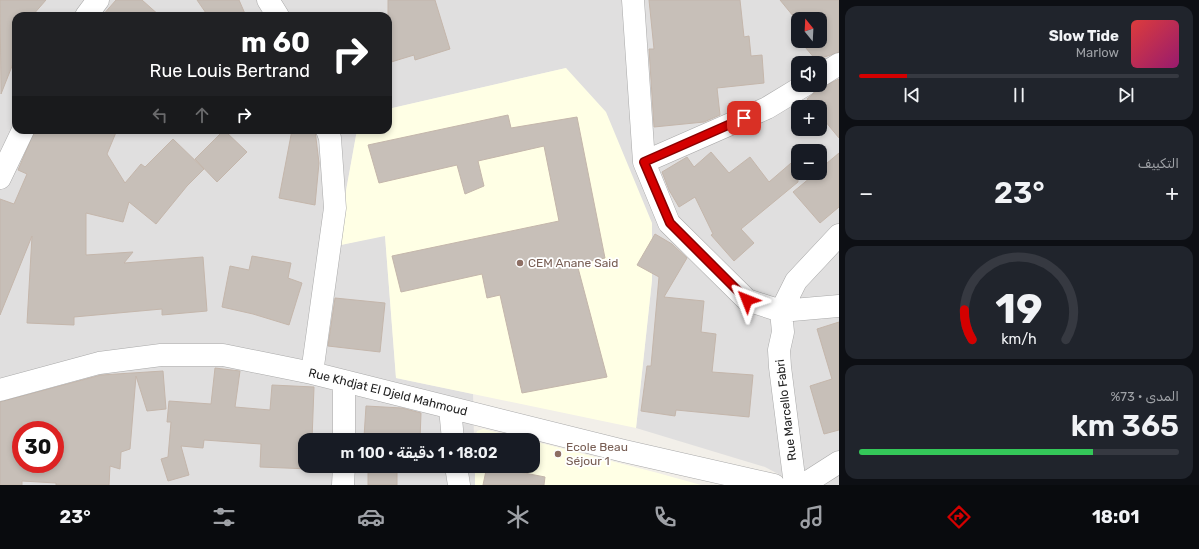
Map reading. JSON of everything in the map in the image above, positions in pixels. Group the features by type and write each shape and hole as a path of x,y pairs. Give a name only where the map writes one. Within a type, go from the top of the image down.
{"street":[{"path":"89,12 98,0"},
{"path":"268,0 276,12"},
{"path":"633,0 644,162 670,223 747,300 781,311 839,306"},
{"path":"827,72 839,64"},
{"path":"644,162 767,108 793,92"},
{"path":"0,178 21,134"},
{"path":"312,373 335,208 328,134"},
{"path":"781,311 796,282 839,235"},
{"name":"Rue Marcello Fabri","path":"781,311 783,332 779,350 780,367 795,485"},
{"name":"Rue Khdjat El Djeld Mahmoud","path":"0,390 99,363 161,355 223,355 312,373 450,408 774,485"},
{"path":"344,381 344,433"},
{"path":"450,408 452,433"},
{"path":"804,485 839,462"},
{"path":"343,485 344,473"},
{"path":"457,473 459,485"}],"shaded area":[{"path":"0,0 839,0 839,485 799,485 765,467 636,428 652,280 566,68 392,108 392,12 12,12 12,134 356,134 336,246 385,235 396,378 473,394 474,433 298,433 298,473 475,473 475,485 0,485"},
{"name":"CEM Anane Said","path":"566,68 606,112 652,223 652,280 636,428 396,378 385,236 336,246 356,134 392,134 392,108"},
{"path":"483,429 499,433 476,433 477,431"},
{"name":"Ecole Beau Séjour 1","path":"540,443 701,485 475,485 475,473 540,473"}],"building":[{"path":"0,0 46,0 36,12 12,12 12,66 1,94"},
{"path":"116,0 142,0 156,12 106,12"},
{"path":"197,0 239,0 244,12 205,12"},
{"path":"388,0 435,0 450,49 415,60 414,55 392,62 392,12 388,12"},
{"path":"649,0 740,0 744,37 749,36 751,56 762,55 764,83 717,88 720,115 704,122 654,127 649,49 654,49"},
{"path":"780,0 839,0 839,52 827,56 813,56 806,48 827,48 827,12 791,12 791,13"},
{"path":"839,79 839,138 827,123 827,100 807,99 815,92 827,92 827,85"},
{"path":"508,115 511,128 577,117 605,258 577,264 607,377 522,393 500,295 487,298 482,274 401,292 392,256 559,221 544,146 478,161 484,186 465,194 457,165 379,183 368,145"},
{"path":"33,134 115,134 107,154 125,183 141,164 145,167 173,139 204,169 187,186 156,224 129,202 123,222 86,213 86,255 133,252 124,263 203,257 207,311 162,315 162,309 74,317 74,325 27,323 32,236 0,315 0,199 14,204 27,174 18,170"},
{"path":"220,134 228,134 247,152 217,182 195,159"},
{"path":"291,134 315,134 319,163 315,205 279,198"},
{"path":"711,152 729,173 750,157 769,182 791,163 791,180 798,180 798,182 741,229 754,243 734,261 711,235 713,234 695,197 679,207 669,190 662,172 687,157 694,167"},
{"path":"839,153 839,207 820,223 793,192 808,180 827,180 827,163"},
{"path":"655,234 672,244 687,258 664,297 704,301 701,332 716,334 712,372 753,375 749,417 676,410 675,416 641,411 647,366 651,366 659,277 637,265"},
{"path":"252,256 291,263 288,278 302,283 289,325 253,314 222,307 230,266 249,270"},
{"path":"335,298 385,303 380,352 328,346"},
{"path":"839,322 839,430 824,434 810,386 832,379 817,329"},
{"path":"215,368 240,371 235,407 270,410 272,385 314,387 312,433 298,433 298,469 260,467 261,444 204,440 203,448 181,446 189,475 168,481 161,459 168,457 171,422 167,422 169,401 211,404"},
{"path":"163,371 166,409 147,411 136,376 130,449 121,452 120,469 110,466 109,485 56,485 56,483 22,481 22,485 0,485 0,402 101,375"},
{"path":"366,406 402,408 421,413 420,433 364,433"},
{"path":"368,473 397,473 397,485 368,485"},
{"path":"486,473 524,473 545,477 544,485 483,485"}],"place":[{"name":"CEM Anane Said","path":"520,263"},
{"name":"Ecole Beau Séjour 1","path":"558,454"}],"route":[{"path":"744,118 644,162 670,223 747,300"}]}
